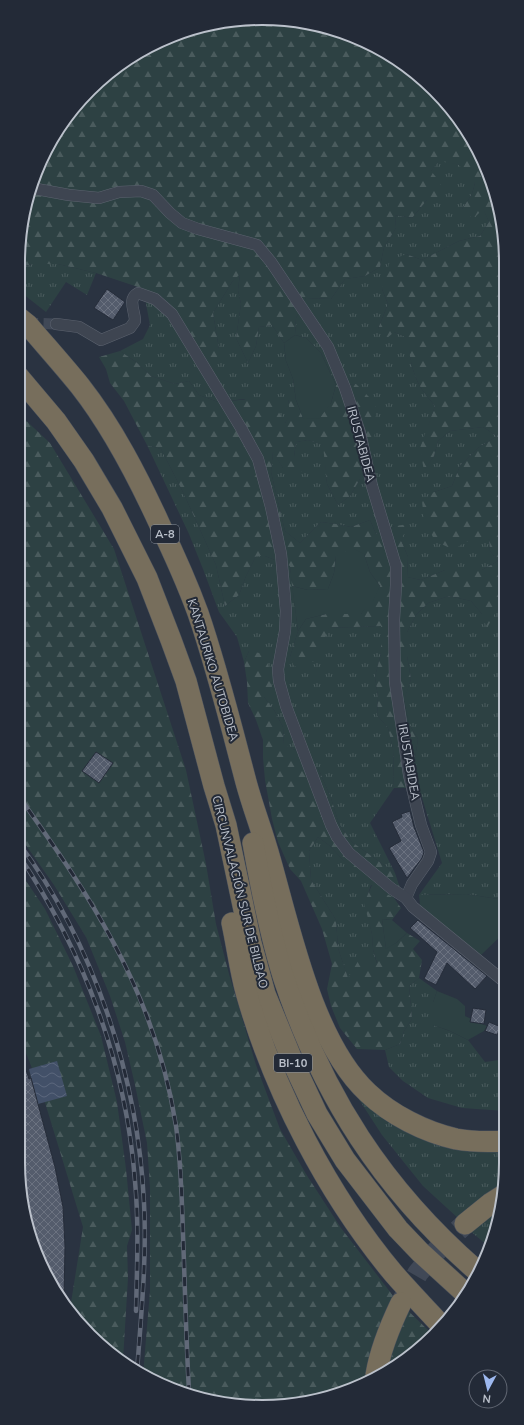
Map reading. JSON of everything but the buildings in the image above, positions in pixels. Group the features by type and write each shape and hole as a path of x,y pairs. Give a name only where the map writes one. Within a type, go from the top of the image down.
{"highway":[{"name":"KANTAURIKO AUTOBIDEA","path":"25,323 80,387 111,430 146,494 174,553 197,612 229,716 246,785"},
{"path":"25,384 56,420 84,460 112,508 147,578 172,640 186,681 214,786 216,826 245,991 265,1050 291,1111 327,1179 361,1230 389,1267 438,1321"},
{"path":"246,785 266,843 295,948 309,992 324,1028 352,1075 368,1093 384,1106 431,1131 457,1139 486,1142 499,1141"},
{"name":"BI-10","path":"246,785 253,844 273,937 284,977 318,1066 339,1106 376,1163 428,1225 456,1252 475,1268"},
{"name":"CIRCUNVALACIÓN SUR DE BILBAO","path":"214,786 226,825 251,943 265,994 317,1114 345,1160 398,1229 420,1252 462,1290"},
{"path":"465,1224 496,1199"},
{"path":"377,1370 391,1325 401,1303"}],"street":[{"name":"IRUSTABIDEA","path":"37,189 69,195 99,198 119,192 141,191 153,195 182,223 198,230 257,245 271,262 328,347 345,388 360,433 372,486 396,566 394,620 395,682 409,775 421,825 430,852 428,861 412,884 406,898"},
{"path":"56,324 79,327 101,340 130,328 135,321 131,300 134,295 138,293 155,298 172,314 241,428 258,460 271,507 281,554 286,611 285,631 278,669 279,681 286,706 331,825 337,837 349,853 392,889 406,898 413,907 499,976"}],"green space":[{"path":"262,25 278,26 293,27 323,33 353,43 367,49 406,74 430,94 459,130 475,157 481,171 491,201 497,231 499,262 499,610 496,611 487,628 482,614 471,601 449,596 428,603 416,615 407,632 407,656 411,679 404,701 409,724 418,739 415,758 419,788 394,788 393,748 388,728 377,715 378,697 375,677 381,653 381,626 329,628 316,661 294,667 290,657 298,631 306,619 326,614 361,614 380,586 370,572 364,554 336,556 334,573 328,589 308,590 292,586 290,566 265,556 256,556 239,595 225,606 216,565 183,492 161,449 147,445 124,401 110,383 106,369 99,357 120,351 136,362 151,376 175,384 189,381 199,395 218,402 260,398 273,402 285,423 290,414 288,399 296,400 303,418 331,403 336,385 356,384 376,404 374,445 360,479 350,496 338,505 327,484 323,445 308,440 296,442 294,457 303,470 291,481 273,452 271,472 285,531 300,543 321,522 351,527 370,520 376,534 395,526 409,524 401,540 408,557 407,577 421,580 445,570 482,570 498,561 490,551 489,539 475,546 466,541 454,550 435,541 424,520 422,501 434,492 452,486 460,466 478,448 497,436 483,427 450,431 438,441 434,456 424,471 420,448 435,406 421,388 415,376 410,357 408,338 394,332 386,339 378,329 388,304 382,289 390,261 406,254 422,260 459,241 480,236 489,222 483,209 473,219 462,209 472,194 475,183 462,179 460,165 439,161 431,171 440,182 442,201 427,200 412,218 395,215 396,228 384,247 380,267 365,276 345,279 331,299 306,298 296,318 295,335 284,343 272,325 259,327 256,346 248,363 236,338 241,304 238,290 240,274 232,282 213,313 219,349 216,363 205,360 189,331 171,306 159,294 96,273 58,264 32,264 25,266 27,231 33,201 49,157 65,130 94,94 130,65 157,49 201,33 231,27"},
{"path":"439,160 460,165 475,183 472,194 462,209 483,208 489,222 480,236 459,241 422,260 406,254 382,289 388,304 378,329 394,332 409,338 410,357 415,376 421,388 435,406 428,427 424,470 434,456 438,441 450,431 483,427 497,436 478,448 460,466 452,486 434,492 466,541 489,539 490,551 498,561 482,570 445,570 421,580 407,577 408,557 395,526 376,534 370,520 351,527 321,522 300,543 285,531 271,472 273,451 283,468 294,457 296,442 308,440 324,445 327,484 338,505 350,496 360,479 356,384 336,385 321,353 306,338 295,335 296,318 306,298 331,299 345,279 365,276 380,267 384,247 396,228 395,215 412,218 427,200 431,171"},
{"path":"32,264 58,264 96,273 87,295 66,282 46,312 25,296 25,266"},
{"path":"240,273 238,290 241,304 236,338 248,363 256,346 259,327 272,325 284,343 286,361 293,379 296,400 288,400 291,414 285,423 244,399 218,402 199,395 189,381 175,384 151,376 136,362 120,351 143,339 150,325 143,288 159,294 171,306 189,331 219,349 213,313 232,282"},
{"path":"295,335 306,338 321,353 336,385 331,403 319,419 303,418 296,400 293,379 286,361 284,343"},
{"path":"25,420 50,443 114,549 186,770 206,864 216,924 229,974 256,1065 280,1129 306,1174 341,1228 394,1297 429,1331 394,1360 367,1376 323,1392 293,1398 262,1400 231,1398 201,1392 171,1382 144,1368 150,1291 150,1188 147,1143 125,1042 110,996 86,937 54,885 25,844"},
{"path":"147,445 161,449 183,492 216,565 225,606 239,595 256,556 265,556 290,566 298,631 290,657 329,628 381,626 381,653 375,677 378,697 377,715 388,728 393,748 394,788 370,823 395,873 352,842 339,824 331,798 319,770 295,750 284,746 283,727 274,710 264,697 249,651 244,662 237,637 219,612 189,534"},
{"path":"352,548 364,554 370,572 380,586 373,601 361,614 326,614 306,619 298,631 292,586 308,590 328,589 334,573 336,556"},
{"path":"449,596 471,601 482,614 499,610 499,899 466,894 419,895 442,863 419,788 415,758 418,739 409,724 404,700 411,679 407,656 407,632 416,615 428,603"},
{"path":"249,651 265,654 270,672 272,690 264,697 274,710 283,727 284,745 295,750 319,770 331,798 339,824 352,842 395,873 400,888 359,872 343,860 330,846 318,837 309,851 311,880 336,920 338,948 348,978 360,958 377,963 373,949 372,934 364,903 372,885 394,898 401,908 392,920 382,919 386,948 396,943 407,933 420,941 413,949 422,960 419,978 409,986 412,1019 404,1031 400,1044 385,1050 357,1049 340,1028 331,1006 327,989 332,964 322,929 301,881 290,869 278,842 272,819 265,780 263,740 248,703 244,662"},
{"path":"318,837 330,846 343,860 400,888 394,898 371,885 365,903 377,964 348,979 338,948 336,920 311,880 309,851"},
{"path":"25,879 45,909 73,966 101,1036 117,1102 132,1230 127,1246 128,1278 123,1355 94,1331 71,1303 83,1227 43,1096 25,1051"},
{"path":"466,894 499,899 499,938 481,955 420,906 419,895"},
{"path":"382,919 392,920 407,933 396,943 386,949"},
{"path":"419,978 437,991 433,1002 433,1025 468,1040 485,1062 499,1060 499,1111 462,1108 428,1098 403,1081 389,1067 385,1050 400,1044 404,1031 412,1019 409,986"},
{"path":"437,991 457,999 465,1006 465,1016 487,1026 484,1031 468,1040 433,1025 433,1002"},
{"path":"349,1084 377,1111 499,1148 497,1188 459,1219 423,1186 382,1135"},
{"path":"493,1213 485,1243 469,1230"}],"water":[{"path":"57,1061 67,1096 38,1104 29,1069"}],"tunnel":[{"path":"27,323 56,324"},
{"path":"401,1303 418,1273 439,1248 465,1224"}],"railway":[{"path":"25,805 79,884 102,921 134,984 160,1054 172,1102 179,1153 182,1194 189,1388"},
{"path":"25,852 45,881 69,923 90,967 122,1060 140,1155 144,1203 145,1245 138,1365"},
{"path":"25,865 42,891 82,969 98,1010 122,1094 130,1137 135,1181 137,1230 136,1311"}]}
